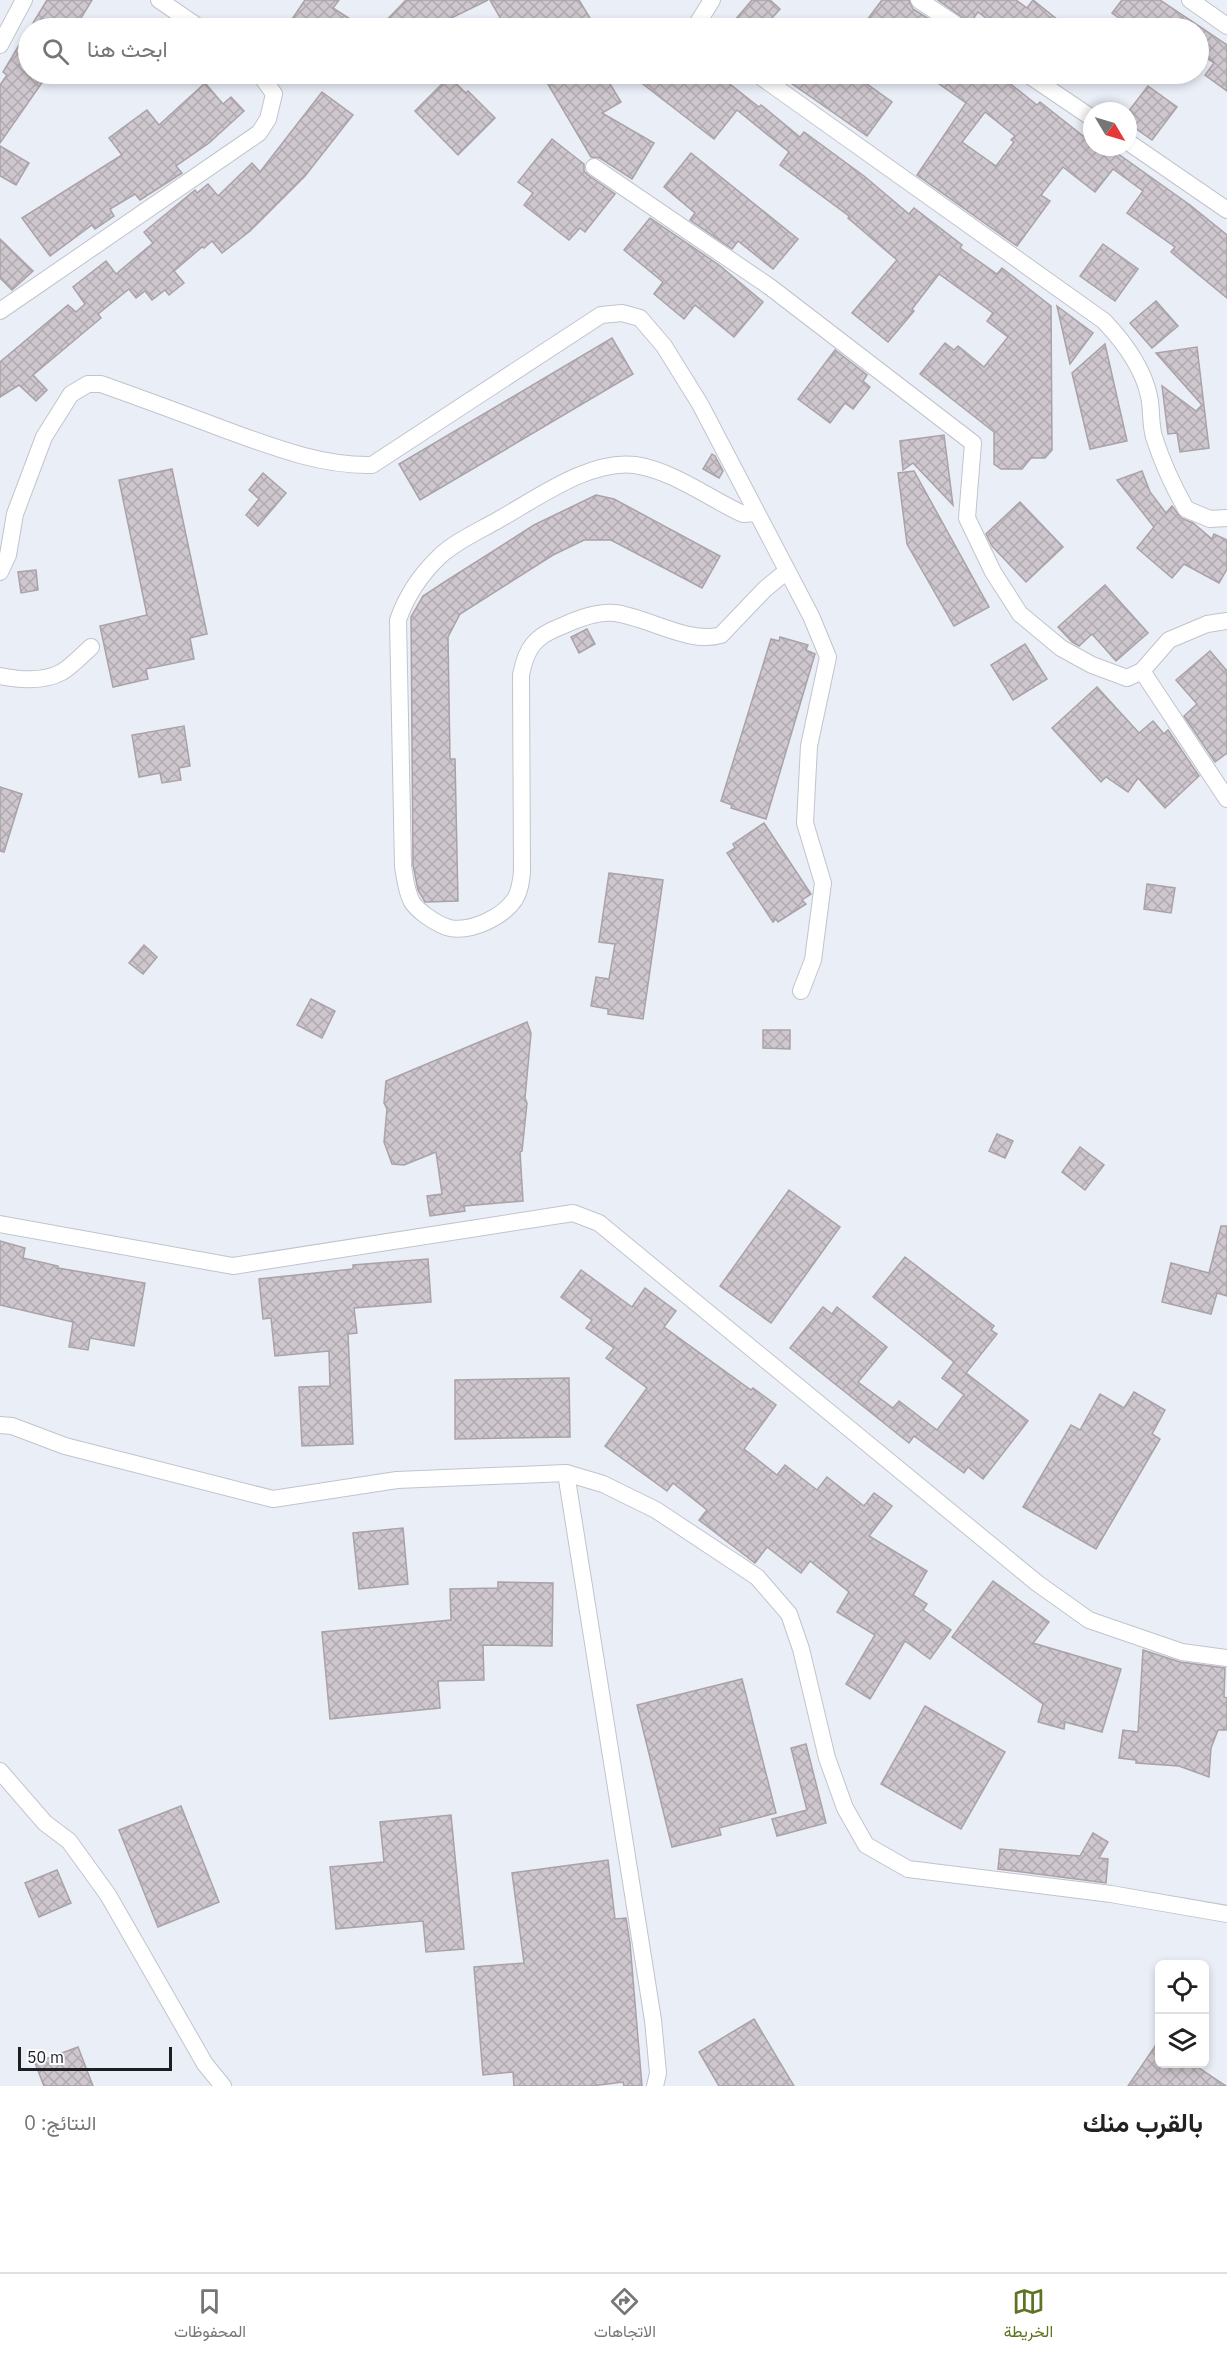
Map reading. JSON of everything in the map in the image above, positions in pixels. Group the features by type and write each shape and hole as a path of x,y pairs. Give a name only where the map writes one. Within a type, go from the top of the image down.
{"street":[{"path":"0,45 24,0"},
{"path":"159,0 185,18"},
{"path":"701,18 712,0"},
{"path":"920,0 946,18"},
{"path":"1190,0 1227,26"},
{"path":"0,311 259,133 268,119 274,94 268,84"},
{"path":"771,84 1104,321 1118,336 1143,378 1149,396 1154,435 1167,472 1186,509 1210,519 1227,518"},
{"path":"1042,84 1083,112"},
{"path":"1137,148 1227,210"},
{"path":"594,167 770,287 973,443 967,518 993,572 1020,614 1060,648 1092,665 1128,678 1142,671 1169,640 1207,624 1227,621"},
{"path":"0,572 8,555 15,514 44,437 71,394 88,384 101,384 310,458 350,465 372,465 601,315 622,312 640,318 664,346 700,404 811,616 828,657 809,746 805,823 823,883 813,960 801,991"},
{"path":"756,513 743,514 660,472 634,465 614,466 591,471 564,483 442,554 420,576 405,598 398,620 403,866 407,891 413,905 434,922 450,928 467,927 488,921 504,911 516,898 520,889 522,872 521,675 524,657 535,641 551,630 582,618 612,613 633,616 693,636 711,639 721,635 765,589 787,571"},
{"path":"0,676 15,679 39,679 62,672 91,647"},
{"path":"1142,671 1227,800"},
{"path":"0,1224 233,1266 573,1213 599,1223 1037,1583 1089,1620 1182,1652 1227,1658"},
{"path":"0,1425 12,1426 65,1446 273,1499 397,1480 566,1473 603,1484 656,1510 757,1577 789,1614 801,1649 826,1758 845,1808 866,1845 908,1869 1111,1894 1227,1914"},
{"path":"566,1473 653,2020 658,2082"},
{"path":"0,1771 45,1823 69,1841 108,1895 205,2064 223,2086"}],"building":[{"path":"47,0 92,0 81,18 36,18"},
{"path":"305,0 339,0 333,8 348,18 293,18"},
{"path":"406,0 488,0 451,18 389,18"},
{"path":"490,0 579,0 590,18 500,18"},
{"path":"752,0 770,0 780,9 772,18 737,18"},
{"path":"882,0 909,0 913,9 927,18 868,18"},
{"path":"938,0 1016,0 1027,8 1033,0 1056,18 986,18 978,12 974,18 963,18"},
{"path":"1122,0 1160,0 1187,18 1119,18 1112,13"},
{"path":"1209,33 1227,45 1227,91 1209,78 1209,70 1214,63 1209,60"},
{"path":"18,47 18,84 41,84 0,143 0,85 7,75 3,72"},
{"path":"204,84 223,104 231,97 244,111 209,143 176,166 182,173 140,200 135,194 110,209 114,216 95,229 92,225 50,256 22,218 122,155 109,138 147,110 159,125"},
{"path":"442,84 456,84 466,93 468,91 495,118 458,155 415,111"},
{"path":"548,84 610,84 621,102 602,113 654,143 632,179 600,158 591,157"},
{"path":"643,84 730,84 759,107 761,105 800,137 804,132 864,176 909,214 914,208 962,245 960,248 997,274 1002,268 1051,306 1052,450 1045,458 1031,458 1022,469 1001,469 994,464 994,432 920,374 945,343 954,350 958,346 984,367 1008,337 987,321 993,313 939,274 912,309 914,311 888,342 852,313 897,260 848,218 849,216 780,165 789,152 737,110 714,139"},
{"path":"792,84 867,84 892,102 867,136"},
{"path":"939,84 1011,84 1037,105 1040,102 1083,136 1083,156 1121,156 1190,205 1227,235 1227,298 1171,252 1175,247 1127,213 1143,191 1113,169 1095,192 1063,167 1041,195 1050,201 1017,246 917,175 966,103","holes":["985,112 1015,136 1011,140 1014,142 996,166 962,142"]},
{"path":"1148,86 1177,107 1152,140 1137,129 1136,102"},
{"path":"322,92 353,115 305,176 250,231 222,253 212,241 204,248 202,247 174,271 184,283 169,295 165,290 152,300 145,291 136,298 129,289 98,314 101,318 33,375 47,390 36,401 19,385 0,397 0,362 68,305 76,312 85,304 73,287 106,261 116,274 153,243 144,232 195,190 197,193 208,184 218,196 252,163 260,172"},
{"path":"552,139 584,164 584,171 588,175 615,194 585,232 580,228 569,240 524,205 533,193 518,182"},
{"path":"0,146 29,163 16,185 0,176"},
{"path":"691,153 798,239 773,269 738,241 732,249 690,220 695,213 664,187"},
{"path":"650,218 719,265 763,302 734,337 695,305 684,319 654,294 663,282 624,250"},
{"path":"0,239 33,271 12,290 0,278"},
{"path":"1103,244 1138,269 1115,301 1080,276"},
{"path":"1156,301 1178,326 1152,348 1130,323"},
{"path":"1057,306 1093,333 1070,364"},
{"path":"612,338 633,374 420,500 399,464"},
{"path":"1105,344 1127,441 1090,449 1072,373"},
{"path":"1197,347 1209,448 1180,452 1177,433 1168,434 1162,386 1196,411 1202,405 1156,353"},
{"path":"835,350 867,375 863,381 870,387 853,409 845,403 830,423 798,399"},
{"path":"944,435 953,505 913,463 903,470 900,441"},
{"path":"712,454 723,471 719,478 703,469"},
{"path":"172,469 207,634 190,638 194,659 146,669 148,679 113,687 100,626 147,615 119,480"},
{"path":"914,471 989,607 954,626 907,544 898,473"},
{"path":"1142,471 1150,492 1166,513 1172,506 1181,518 1193,523 1212,539 1214,534 1227,540 1227,569 1219,583 1184,564 1172,578 1137,548 1154,527 1117,480"},
{"path":"263,473 286,493 258,526 246,515 259,499 249,490"},
{"path":"596,495 614,499 720,556 702,588 611,540 584,540 553,555 460,614 448,637 450,759 455,759 458,901 425,902 418,890 413,865 411,617 423,596 534,525"},
{"path":"1020,502 1063,547 1026,582 992,546 986,534"},
{"path":"36,570 38,590 21,593 18,572"},
{"path":"1105,585 1148,633 1116,661 1092,634 1079,646 1058,627"},
{"path":"587,629 595,644 579,653 571,637"},
{"path":"780,637 808,645 806,650 815,654 766,819 731,808 732,805 721,801 771,639 779,641"},
{"path":"1025,644 1047,679 1013,700 991,665"},
{"path":"1210,651 1227,671 1227,753 1215,762 1184,716 1197,704 1176,680"},
{"path":"1097,687 1139,733 1153,721 1164,734 1168,730 1199,776 1165,808 1138,778 1128,792 1106,777 1101,782 1052,728"},
{"path":"184,726 190,766 179,768 181,780 162,783 160,773 139,777 132,735"},
{"path":"0,787 22,794 4,852 0,851"},
{"path":"764,823 811,894 802,900 806,904 778,922 776,919 773,922 727,853 735,848 733,844"},
{"path":"609,873 663,880 643,1019 608,1014 608,1009 591,1006 596,977 609,979 615,944 599,942"},
{"path":"1147,884 1175,888 1171,913 1144,909"},
{"path":"144,945 157,957 143,974 129,963"},
{"path":"311,999 335,1011 322,1038 297,1025"},
{"path":"527,1022 531,1033 525,1098 527,1103 522,1151 520,1152 523,1201 464,1206 465,1211 430,1216 427,1196 442,1194 436,1152 404,1165 392,1164 384,1142 387,1109 384,1103 386,1081"},
{"path":"763,1030 790,1030 790,1049 763,1048"},
{"path":"997,1134 1013,1141 1005,1158 989,1151"},
{"path":"1080,1147 1104,1165 1085,1190 1062,1172"},
{"path":"789,1190 840,1227 771,1323 720,1286"},
{"path":"1221,1226 1227,1226 1227,1296 1217,1293 1211,1314 1162,1302 1171,1263 1209,1273"},
{"path":"0,1241 25,1248 23,1258 58,1266 58,1268 145,1283 134,1346 90,1338 88,1350 69,1347 73,1322 0,1305"},
{"path":"905,1257 994,1326 991,1330 997,1334 966,1373 1028,1421 983,1479 968,1467 964,1473 914,1436 909,1443 790,1348 823,1307 832,1314 837,1307 887,1347 858,1382 893,1408 899,1401 937,1430 964,1395 942,1378 954,1362 873,1297"},
{"path":"428,1259 431,1302 354,1308 357,1333 348,1334 353,1444 302,1446 299,1387 330,1386 329,1351 275,1356 271,1318 263,1319 259,1279 353,1269 353,1265"},
{"path":"581,1270 632,1307 645,1288 676,1311 664,1327 751,1390 753,1388 776,1405 744,1449 777,1475 785,1465 817,1490 827,1477 864,1506 874,1493 892,1506 869,1536 927,1571 913,1595 927,1604 923,1610 951,1630 930,1659 905,1641 870,1699 846,1684 875,1635 837,1612 849,1592 810,1561 801,1573 767,1547 755,1563 699,1520 707,1510 673,1483 667,1491 605,1446 647,1388 606,1358 614,1348 586,1328 592,1320 561,1297"},
{"path":"569,1378 570,1437 455,1439 455,1380"},
{"path":"1134,1392 1165,1410 1152,1434 1160,1439 1096,1549 1023,1507 1071,1425 1080,1430 1100,1394 1124,1408"},
{"path":"403,1528 408,1584 359,1589 353,1533"},
{"path":"993,1581 1049,1622 1033,1643 1121,1669 1102,1732 1065,1722 1064,1729 1038,1722 1043,1704 952,1637"},
{"path":"498,1582 553,1583 552,1646 483,1645 484,1680 438,1681 440,1708 330,1719 322,1632 451,1620 450,1589 498,1588"},
{"path":"1143,1650 1180,1662 1225,1668 1224,1697 1227,1698 1227,1730 1218,1730 1211,1748 1209,1777 1179,1766 1136,1763 1136,1760 1119,1758 1123,1730 1138,1732"},
{"path":"742,1679 776,1813 719,1828 721,1835 672,1847 637,1705"},
{"path":"925,1706 1005,1752 961,1829 881,1784"},
{"path":"806,1744 826,1823 777,1836 772,1819 807,1810 791,1748"},
{"path":"181,1806 219,1902 158,1927 119,1830"},
{"path":"451,1815 464,1949 426,1952 423,1921 336,1929 330,1867 384,1862 380,1822"},
{"path":"1093,1833 1108,1842 1099,1858 1108,1859 1106,1883 998,1869 1000,1849 1080,1856"},
{"path":"608,1860 615,1919 626,1918 630,1943 642,2086 624,2086 623,2082 591,2086 514,2086 513,2072 483,2075 474,1967 524,1963 512,1873"},
{"path":"57,1870 71,1903 39,1917 25,1883"},
{"path":"754,2019 794,2086 719,2086 699,2052"},
{"path":"1155,2046 1155,2068 1199,2068 1226,2086 1128,2086"},
{"path":"78,2047 93,2086 44,2086 35,2063"}]}
